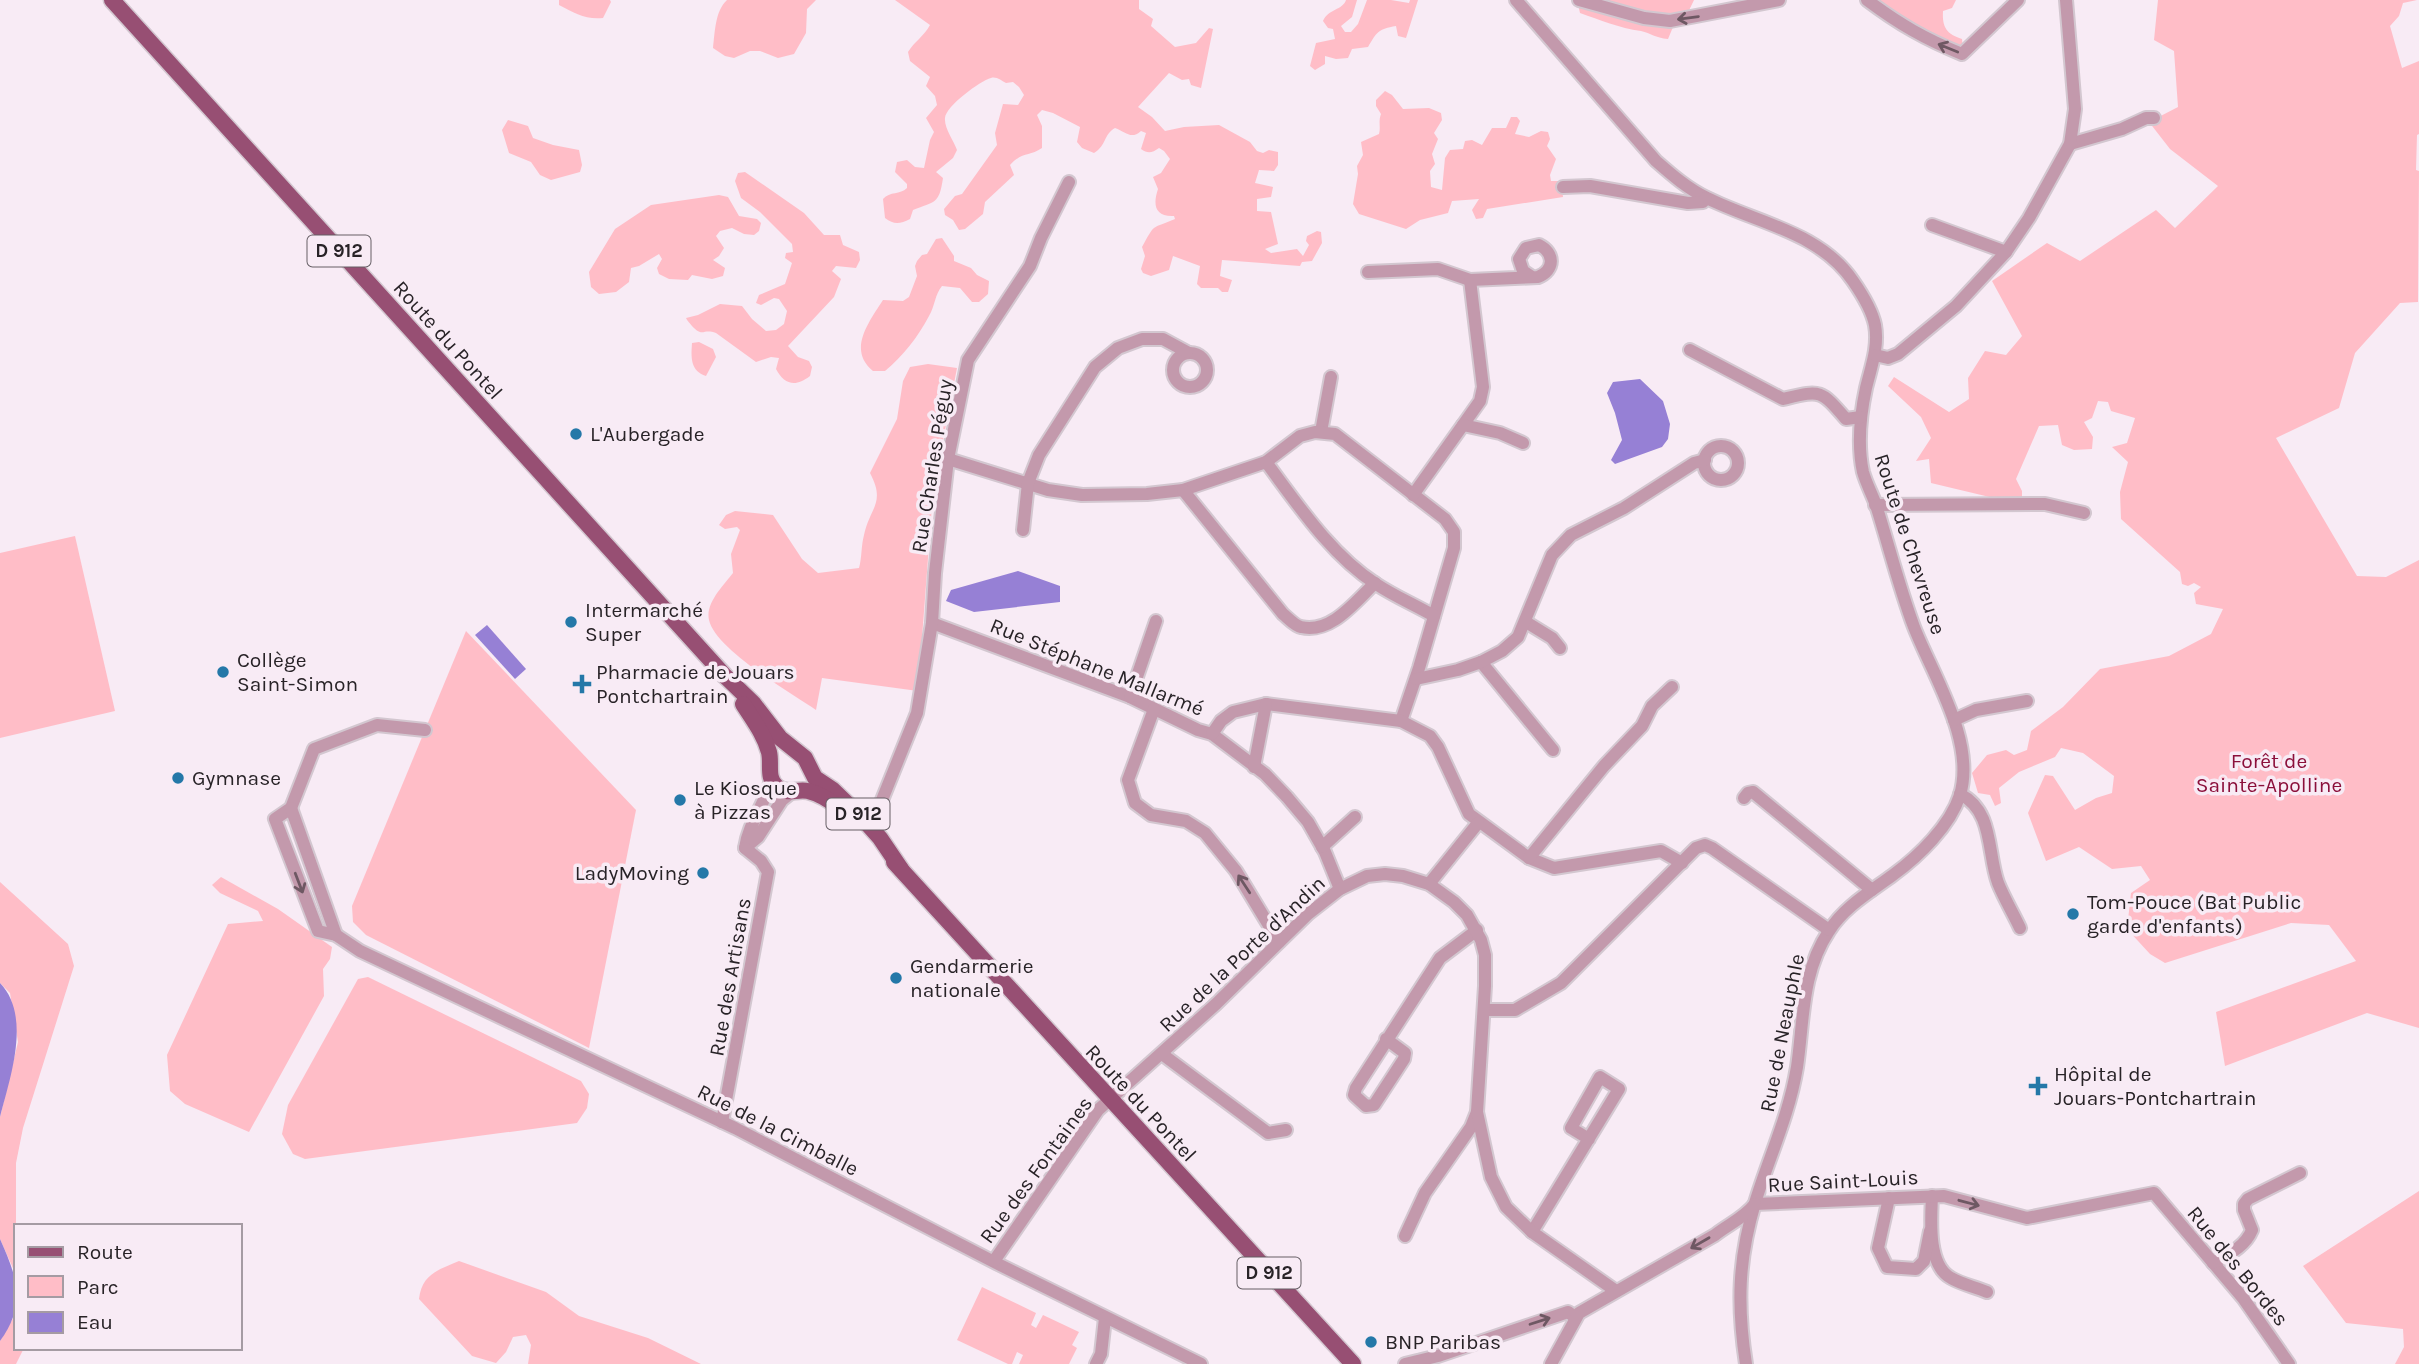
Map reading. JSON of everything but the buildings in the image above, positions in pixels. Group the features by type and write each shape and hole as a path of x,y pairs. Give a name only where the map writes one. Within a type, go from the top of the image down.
{"main road":[{"name":"Route du Pontel","path":"112,0 725,676 753,703 780,738 805,760 816,778 867,824 901,869"},
{"name":"Route du Pontel","path":"725,676 763,736 771,772 780,789 818,794 835,804 901,869 1353,1364"},
{"path":"771,772 781,754 791,752 805,760 809,779 795,791"}],"street":[{"path":"1579,0 1644,18 1670,21 1779,0"},
{"path":"1867,0 1920,37 1962,54 2018,0"},
{"path":"1875,355 1888,358 1899,354 1956,306 2006,252 2029,218 2070,144 2075,109 2066,0"},
{"name":"Route de Chevreuse","path":"1523,2 1656,161 1706,198 1799,236 1830,256 1852,278 1869,307 1875,323 1875,355 1861,417 1859,437 1862,468 1914,628 1954,720 1962,749 1964,772 1958,798"},
{"path":"2070,144 2122,129 2146,118 2154,118"},
{"name":"Rue Charles Péguy","path":"867,824 880,805 917,713 932,623 948,459 968,360 1030,266 1069,182"},
{"path":"1563,187 1590,186 1688,203 1703,202 1706,198"},
{"path":"1932,225 2006,252"},
{"path":"1368,272 1438,269 1470,281 1532,277"},
{"path":"1413,495 1480,401 1483,387 1470,281"},
{"path":"1023,530 1028,484 1039,455 1095,367 1118,348 1142,340 1163,339 1187,352"},
{"path":"1690,350 1783,399 1813,392 1826,396 1846,418 1861,417"},
{"path":"1321,432 1331,377"},
{"path":"1463,425 1500,433 1524,443"},
{"path":"948,459 1048,490 1082,495 1126,495 1183,491 1266,462 1300,436 1321,432 1335,434 1445,519 1454,532 1454,548 1401,721"},
{"path":"1416,679 1458,670 1502,651 1518,637 1526,622 1540,579 1552,555 1572,535 1623,508 1694,463 1705,460"},
{"path":"1266,462 1339,553 1375,583 1434,616"},
{"path":"1183,491 1283,614 1299,627 1320,628 1330,624 1375,583"},
{"path":"1875,505 2045,504 2084,513"},
{"path":"1130,697 1156,621"},
{"path":"1526,622 1552,638 1560,648"},
{"name":"Rue Stéphane Mallarmé","path":"932,623 1130,697 1212,734 1287,797 1308,822 1340,889"},
{"path":"1481,662 1553,750"},
{"path":"1529,858 1604,766 1642,726 1652,706 1672,687"},
{"path":"1954,720 1976,710 2027,701"},
{"path":"1254,767 1266,704"},
{"path":"1212,734 1221,721 1233,712 1266,704 1401,721 1430,736 1438,747 1462,804 1478,823 1529,858 1554,868 1661,850 1682,863"},
{"path":"1154,709 1128,780 1135,803 1151,815 1186,821 1205,833 1236,871 1279,942"},
{"path":"336,935 291,808 314,749 377,725 425,730"},
{"path":"745,848 748,829 766,795 771,772"},
{"path":"745,848 758,836 782,800 795,791"},
{"path":"1744,798 1753,792 1872,890"},
{"path":"1958,798 1973,804 1985,822 1997,881 2020,928"},
{"name":"Rue de Neauphle","path":"1746,1364 1739,1293 1755,1204 1781,1133 1797,1068 1802,1011 1817,951 1841,915 1896,873 1937,833 1958,798"},
{"name":"Rue de la Cimballe","path":"291,808 275,819 318,931 336,935 360,951 722,1122 1105,1318 1201,1364"},
{"path":"1322,847 1355,817"},
{"path":"1429,884 1478,823"},
{"path":"1484,1010 1515,1010 1562,983 1696,848 1705,845 1829,930"},
{"name":"Rue des Artisans","path":"722,1122 768,872 761,861 745,848"},
{"name":"Rue de la Porte d'Andin","path":"1110,1100 1308,914 1340,889 1367,876 1384,874 1404,876 1429,884 1460,908 1477,930 1485,955 1478,1112 1491,1177 1506,1207 1532,1232 1616,1291"},
{"path":"1386,1039 1405,1053 1405,1059 1374,1105 1366,1106 1354,1095 1356,1088 1386,1039 1440,958 1477,930"},
{"path":"1162,1054 1268,1133 1286,1130"},
{"path":"1532,1232 1619,1089 1600,1077 1571,1128 1588,1139"},
{"name":"Rue des Fontaines","path":"994,1261 1098,1110 1110,1100"},
{"path":"1405,1236 1425,1193 1471,1127 1478,1112"},
{"path":"2213,1263 2239,1248 2249,1238 2252,1230 2244,1210 2248,1199 2300,1173"},
{"name":"Rue Saint-Louis","path":"1405,1364 1438,1356 1568,1312 1575,1317 1715,1235 1732,1221 1742,1218 1755,1204 1944,1196 2027,1218 2154,1193"},
{"name":"Rue des Bordes","path":"2154,1193 2243,1298 2289,1364"},
{"path":"1889,1198 1878,1248 1887,1267 1916,1269 1924,1261 1930,1231 1932,1196"},
{"path":"1930,1231 1940,1270 1951,1278 1987,1292"},
{"path":"1551,1364 1575,1317"},
{"path":"1096,1364 1101,1354 1105,1318"}],"green space":[{"path":"559,0 611,2 603,18 597,18 570,11 559,5"},
{"path":"727,0 816,0 807,9 806,33 794,54 778,58 760,51 750,51 734,58 713,48 718,16"},
{"path":"895,0 1139,0 1139,9 1153,19 1151,26 1175,47 1196,43 1209,28 1213,29 1201,88 1191,85 1189,79 1182,80 1169,73 1138,107 1165,131 1219,125 1250,142 1257,151 1278,152 1278,165 1274,171 1259,170 1255,183 1273,187 1271,197 1257,199 1257,211 1271,212 1278,244 1265,249 1271,253 1297,249 1303,256 1309,245 1307,236 1321,232 1322,243 1312,261 1302,262 1300,266 1222,260 1220,276 1232,280 1228,292 1222,292 1218,288 1201,288 1197,284 1200,266 1173,256 1169,270 1151,276 1143,273 1141,269 1145,256 1142,247 1154,228 1175,219 1174,216 1159,212 1156,204 1158,189 1153,177 1161,173 1170,159 1159,148 1150,152 1141,149 1146,133 1141,131 1131,135 1115,128 1094,153 1082,148 1077,142 1080,127 1042,110 1037,115 1042,126 1042,148 1010,165 1014,175 985,202 983,214 965,229 959,230 953,220 945,215 944,209 955,196 962,194 997,145 995,133 1003,104 1018,105 1024,95 1013,82 1006,83 995,78 972,89 947,113 946,126 957,150 953,158 936,172 943,178 938,198 913,210 910,219 891,222 885,218 883,199 907,188 907,184 895,172 897,162 907,160 915,167 924,168 934,132 926,118 937,105 935,96 926,86 930,77 910,61 908,52 930,25"},
{"path":"1346,0 1357,0 1352,17 1341,26 1345,32 1351,32 1358,24 1367,0 1409,3 1410,0 1418,0 1406,38 1398,36 1396,26 1385,28 1368,47 1352,49 1348,58 1325,56 1325,64 1315,70 1310,66 1316,43 1335,39 1333,29 1328,28 1323,21"},
{"path":"1577,0 1694,0 1681,27 1673,27 1668,39 1580,13"},
{"path":"1874,0 1956,0 1952,8 1943,11 1943,22 1949,32 1962,39 1963,49 1926,36"},
{"name":"Forêt de Sainte-Apolline","path":"2158,0 2417,0 2403,3 2399,16 2390,26 2402,68 2419,61 2416,170 2419,171 2418,302 2400,303 2355,353 2339,408 2276,438 2357,576 2386,577 2419,560 2419,1028 2367,1013 2225,1066 2216,1012 2356,961 2329,925 2291,923 2165,963 2150,954 2127,929 2131,893 2150,880 2141,866 2112,869 2079,847 2046,861 2028,813 2045,775 2053,776 2075,810 2096,798 2112,793 2114,776 2083,753 2061,748 2055,757 2019,772 1999,788 2001,803 1995,806 1990,795 1978,793 1972,773 1987,755 2006,750 2014,755 2027,750 2031,731 2063,707 2100,669 2169,656 2211,634 2223,609 2196,604 2194,593 2201,587 2194,583 2188,586 2182,584 2180,572 2121,519 2120,492 2128,462 2112,447 2127,443 2135,418 2111,411 2108,402 2098,401 2092,418 2084,422 2093,437 2092,449 2074,450 2062,445 2058,425 2039,426 2016,479 2022,491 2022,499 1998,499 1931,483 1929,459 1916,461 1931,438 1921,417 1888,386 1894,377 1949,412 1969,399 1968,378 1985,351 2006,355 2022,336 1992,281 2047,243 2080,261 2156,210 2175,228 2218,186 2170,149 2149,122 2178,107 2174,51 2154,40"},
{"path":"1385,91 1392,95 1403,109 1429,108 1441,113 1442,120 1434,133 1438,139 1432,154 1435,164 1430,171 1431,187 1442,190 1445,158 1450,150 1463,149 1465,141 1472,140 1482,145 1492,128 1506,128 1511,117 1517,117 1520,121 1515,134 1529,137 1541,131 1548,132 1550,139 1547,146 1556,159 1550,175 1551,181 1561,181 1563,197 1487,209 1483,218 1476,219 1472,210 1479,199 1452,201 1448,213 1420,220 1406,229 1359,214 1353,204 1357,166 1363,155 1361,142 1379,134 1381,114 1376,100"},
{"path":"508,120 528,126 533,138 579,150 582,165 580,172 551,180 540,175 531,162 509,153 502,130"},
{"path":"745,172 804,213 824,235 840,235 843,245 859,252 860,260 856,268 836,266 832,271 841,279 834,297 788,346 798,357 809,361 812,367 810,376 795,383 786,381 779,374 776,369 779,358 771,357 756,362 716,333 699,331 686,318 720,304 742,306 766,331 776,330 784,324 787,311 779,299 774,298 761,305 756,303 759,295 785,284 792,263 785,258 786,253 793,252 792,244 760,212 741,198 735,181 738,173"},
{"path":"719,195 728,197 739,216 757,219 761,223 759,231 754,235 732,228 720,231 716,236 724,248 713,260 725,268 723,276 712,279 692,275 688,280 669,279 659,274 657,268 662,259 659,254 631,268 629,282 616,292 599,294 591,287 589,272 615,229 651,205"},
{"path":"942,238 954,256 954,261 971,268 977,275 989,281 988,294 979,302 972,302 960,288 942,286 929,316 910,346 885,371 873,371 865,363 862,354 861,345 867,327 883,300 903,301 909,297 917,276 917,261 927,254 936,239"},
{"path":"699,342 713,349 716,357 706,376 697,371 693,363 692,343"},
{"path":"928,364 957,368 933,492 918,691 822,678 816,710 755,670 714,631 709,620 710,607 733,573 731,554 740,530 737,527 725,529 719,525 726,515 735,511 773,515 802,559 818,573 859,568 864,535 877,498 875,483 870,473 897,419 903,381 910,367"},
{"path":"75,536 115,711 0,738 0,553"},
{"path":"466,631 636,810 589,1048 366,935 353,922 352,906"},
{"path":"221,877 278,909 332,947 330,959 323,969 324,996 249,1132 185,1104 170,1091 167,1055 228,924 263,921 258,911 220,893 212,885"},
{"path":"0,882 68,944 74,966 23,1128 16,1163 14,1270 0,1239 0,1117 18,1042 10,993 0,983"},
{"path":"368,977 581,1081 589,1094 587,1108 577,1123 305,1159 293,1154 282,1134 288,1105 358,979"},
{"path":"2419,1191 2419,1364 2395,1364 2404,1347 2403,1329 2346,1323 2303,1266"},
{"path":"459,1261 546,1292 579,1316 648,1338 701,1364 528,1364 531,1345 526,1335 513,1337 506,1352 496,1363 472,1356 419,1299 427,1278"},
{"path":"982,1287 1036,1313 1031,1325 1036,1328 1043,1315 1079,1332 1072,1345 1077,1348 1069,1364 1019,1364 1023,1355 1017,1352 1012,1364 1008,1364 957,1340"},
{"path":"14,1316 14,1350 23,1350 16,1364 0,1364 0,1341"}],"water":[{"path":"1640,379 1663,401 1670,424 1668,439 1662,447 1615,464 1611,460 1622,440 1607,393 1613,382"},
{"path":"1018,571 1060,586 1060,602 974,612 946,601 951,590"},
{"path":"487,625 526,669 515,679 475,635"},
{"path":"0,983 10,997 17,1030 13,1066 0,1117"},
{"path":"0,1239 14,1275 14,1315 0,1341"}],"place":[{"name":"L'Aubergade","path":"576,434"},
{"name":"Intermarché Super","path":"571,622"},
{"name":"Collège Saint-Simon","path":"223,672"},
{"name":"Pharmacie de Jouars Pontchartrain","path":"582,684"},
{"name":"Gymnase","path":"178,778"},
{"name":"Le Kiosque à Pizzas","path":"680,800"},
{"name":"LadyMoving","path":"703,873"},
{"name":"Tom-Pouce (Bat Public garde d'enfants)","path":"2073,914"},
{"name":"Gendarmerie nationale","path":"896,978"},
{"name":"Hôpital de Jouars-Pontchartrain","path":"2038,1086"},
{"name":"BNP Paribas","path":"1371,1342"}]}
